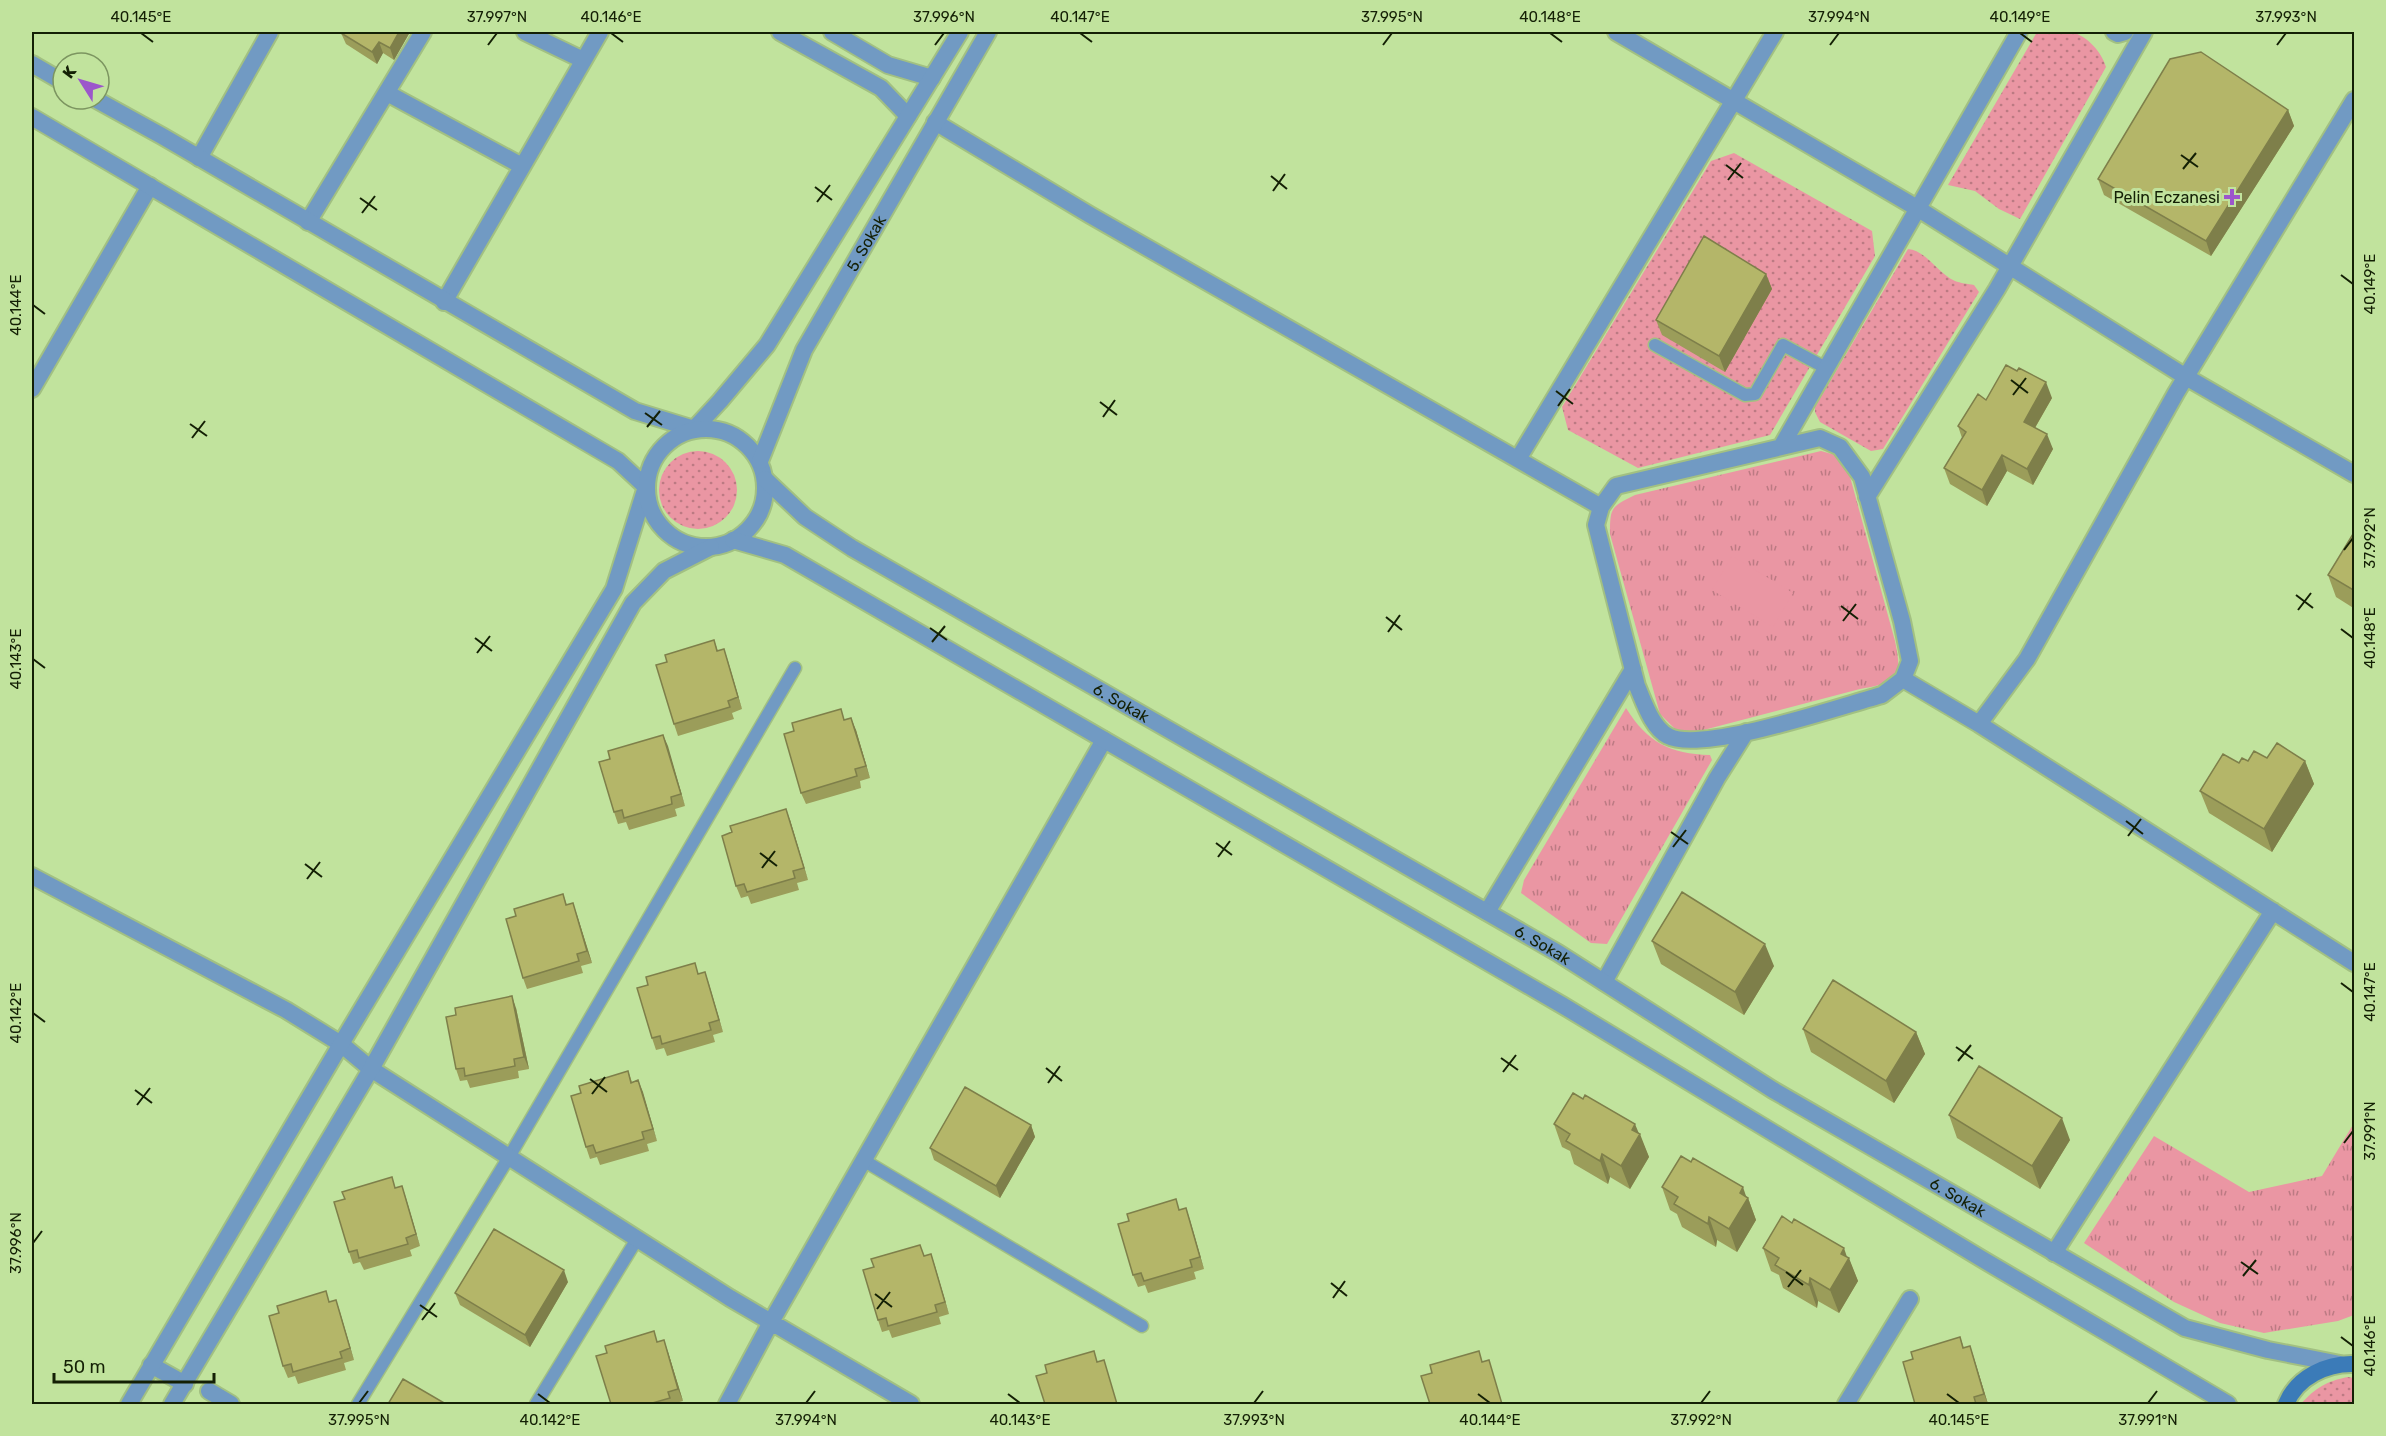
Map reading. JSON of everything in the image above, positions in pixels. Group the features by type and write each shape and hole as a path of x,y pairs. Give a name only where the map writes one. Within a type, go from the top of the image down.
{"main road":[{"path":"2286,1404 2302,1382 2319,1370 2347,1364 2355,1353"}],"street":[{"path":"199,158 270,32"},
{"path":"308,222 423,32"},
{"path":"525,32 583,60"},
{"path":"444,302 600,32"},
{"path":"780,32 881,88 908,116"},
{"path":"832,32 888,65 932,78"},
{"name":"5. Sokak","path":"694,429 768,345 960,32"},
{"name":"5. Sokak","path":"760,461 804,350 988,32"},
{"path":"1616,32 1917,208 2186,377 2355,474"},
{"path":"1518,459 1775,32"},
{"path":"1781,447 2019,32"},
{"path":"2114,32 2118,34 2125,32"},
{"path":"1867,496 2010,266 2144,32"},
{"path":"32,64 51,75"},
{"path":"387,93 522,166"},
{"path":"1979,724 2027,658 2186,377 2355,100"},
{"path":"111,108 635,411 694,429"},
{"path":"32,117 618,461 645,487 648,507 658,525 673,538 691,546 711,547"},
{"path":"935,122 1090,215 1601,507"},
{"path":"32,389 150,186"},
{"path":"129,1404 341,1044 614,589 649,467 659,449 675,436 694,429 714,428 733,434 748,445 760,461 765,479 764,499 758,517 746,532 733,540 711,547 664,571 633,603 371,1069 172,1404"},
{"path":"1820,438 1840,447 1862,477 1867,496 1910,661 1903,679 1882,694 1746,732 1705,740 1680,740 1667,736 1648,710 1632,669 1596,525 1601,507 1616,486 1820,438"},
{"name":"6. Sokak","path":"765,479 805,517 852,548 1558,952 1773,1090 2185,1328 2268,1350 2347,1364"},
{"path":"733,540 785,555 1552,1000 1971,1253 2228,1404"},
{"path":"1487,912 1632,669"},
{"path":"1903,679 1979,724 2355,963"},
{"path":"1604,982 1717,778 1746,732"},
{"path":"727,1404 771,1322 1104,740"},
{"path":"32,876 285,1010 341,1044 371,1069 637,1239 771,1322 911,1404"},
{"path":"2054,1253 2273,911"},
{"path":"1846,1404 1910,1299"},
{"path":"151,1365 185,1384"},
{"path":"209,1391 231,1404"}],"lane":[{"path":"1655,345 1745,395 1755,394 1783,345 1826,368"},
{"path":"358,1404 509,1157 795,668"},
{"path":"863,1160 1143,1326"},
{"path":"536,1404 637,1239"}],"green space":[{"path":"2054,30 2078,34 2093,45 2101,55 2106,67 2020,219 1999,209 1975,191 1948,185 2037,32"},
{"path":"1734,153 1872,231 1875,256 1770,435 1638,468 1568,430 1562,407 1711,161"},
{"path":"1908,249 1921,254 1955,281 1974,285 1979,292 1883,449 1871,451 1820,422 1815,407"},
{"path":"690,451 706,451 720,457 731,468 737,482 737,498 731,512 720,523 706,529 690,529 676,523 665,512 659,498 659,482 665,468 676,457"},
{"path":"1821,451 1839,456 1849,473 1895,641 1898,671 1895,677 1883,684 1696,732 1676,730 1660,714 1610,534 1613,509 1635,495"},
{"path":"1732,556 1793,593 1773,627 1712,590"},
{"path":"1626,708 1651,738 1671,749 1710,755 1712,760 1607,944 1591,943 1521,893 1524,880"},
{"path":"2354,1123 2354,1315 2338,1321 2264,1333 2220,1323 2174,1302 2084,1243 2154,1136 2249,1192 2322,1176"},
{"path":"2348,1377 2354,1378 2354,1404 2301,1404 2322,1386"}],"building":[{"path":"342,32 399,32 390,48 379,42 372,52"},
{"path":"2201,52 2288,110 2206,241 2098,179 2170,59"},
{"path":"1704,236 1766,274 1719,356 1656,320"},
{"path":"2006,365 2017,371 2019,368 2046,382 2024,422 2047,434 2027,469 2002,455 1982,490 1944,468 1966,432 1958,426 1978,394 1986,400"},
{"path":"2353,534 2355,535 2355,591 2328,575"},
{"path":"714,640 717,651 724,649 738,697 728,701 730,707 674,724 656,665 667,662 665,655"},
{"path":"841,709 844,720 851,718 866,766 855,769 857,776 801,793 784,734 794,731 792,723"},
{"path":"663,735 681,794 671,797 672,804 624,818 622,810 614,812 599,762 610,759 608,751"},
{"path":"2277,743 2305,761 2264,829 2200,791 2223,754 2239,763 2242,758 2248,761 2254,751 2267,758"},
{"path":"786,809 804,868 793,871 795,878 747,892 744,884 736,886 722,836 732,832 730,826"},
{"path":"1682,892 1765,944 1735,992 1652,941"},
{"path":"563,894 566,905 573,903 587,951 577,954 579,961 523,978 506,919 516,916 514,909"},
{"path":"695,963 698,974 705,972 719,1020 709,1023 711,1030 662,1044 660,1036 652,1038 637,988 648,985 646,977"},
{"path":"1833,980 1916,1032 1886,1081 1803,1029"},
{"path":"512,996 524,1057 514,1059 515,1066 465,1076 464,1068 456,1069 446,1017 456,1015 455,1008"},
{"path":"1979,1066 2062,1118 2032,1166 1949,1115"},
{"path":"628,1071 631,1083 638,1080 653,1129 642,1132 644,1139 596,1153 593,1145 586,1147 571,1096 581,1093 579,1086"},
{"path":"965,1087 1031,1125 996,1186 930,1148"},
{"path":"1573,1093 1583,1099 1585,1095 1635,1124 1632,1130 1640,1134 1621,1166 1602,1154 1600,1161 1566,1141 1570,1134 1554,1124"},
{"path":"1681,1156 1691,1162 1693,1158 1743,1187 1740,1193 1748,1198 1729,1229 1709,1217 1708,1224 1674,1204 1678,1197 1662,1187"},
{"path":"392,1177 395,1188 402,1186 416,1234 406,1238 408,1244 359,1258 357,1250 349,1252 334,1202 345,1199 342,1192"},
{"path":"1176,1199 1179,1210 1186,1208 1200,1257 1190,1260 1192,1267 1144,1281 1141,1273 1133,1275 1118,1224 1129,1221 1127,1214"},
{"path":"1782,1216 1792,1223 1794,1219 1844,1248 1841,1254 1849,1258 1830,1290 1810,1278 1809,1285 1775,1265 1779,1258 1763,1248"},
{"path":"494,1229 564,1270 525,1335 455,1293"},
{"path":"920,1245 924,1256 931,1254 945,1302 935,1305 937,1312 888,1326 886,1318 878,1320 863,1270 874,1267 871,1259"},
{"path":"326,1291 329,1302 336,1300 350,1348 340,1352 342,1358 293,1372 291,1364 283,1366 269,1316 279,1313 277,1306"},
{"path":"654,1331 657,1342 664,1340 678,1389 668,1392 670,1398 649,1404 611,1404 596,1356 607,1353 605,1346"},
{"path":"1960,1337 1963,1348 1970,1346 1984,1394 1974,1397 1976,1404 1915,1404 1903,1362 1913,1359 1911,1352"},
{"path":"1094,1351 1097,1362 1104,1360 1117,1404 1045,1404 1036,1376 1047,1373 1045,1365"},
{"path":"1479,1351 1482,1362 1489,1360 1502,1404 1430,1404 1421,1376 1432,1373 1430,1365"},
{"path":"403,1379 446,1404 388,1404"}],"place":[{"name":"Pelin Eczanesi","path":"2232,197"}]}
